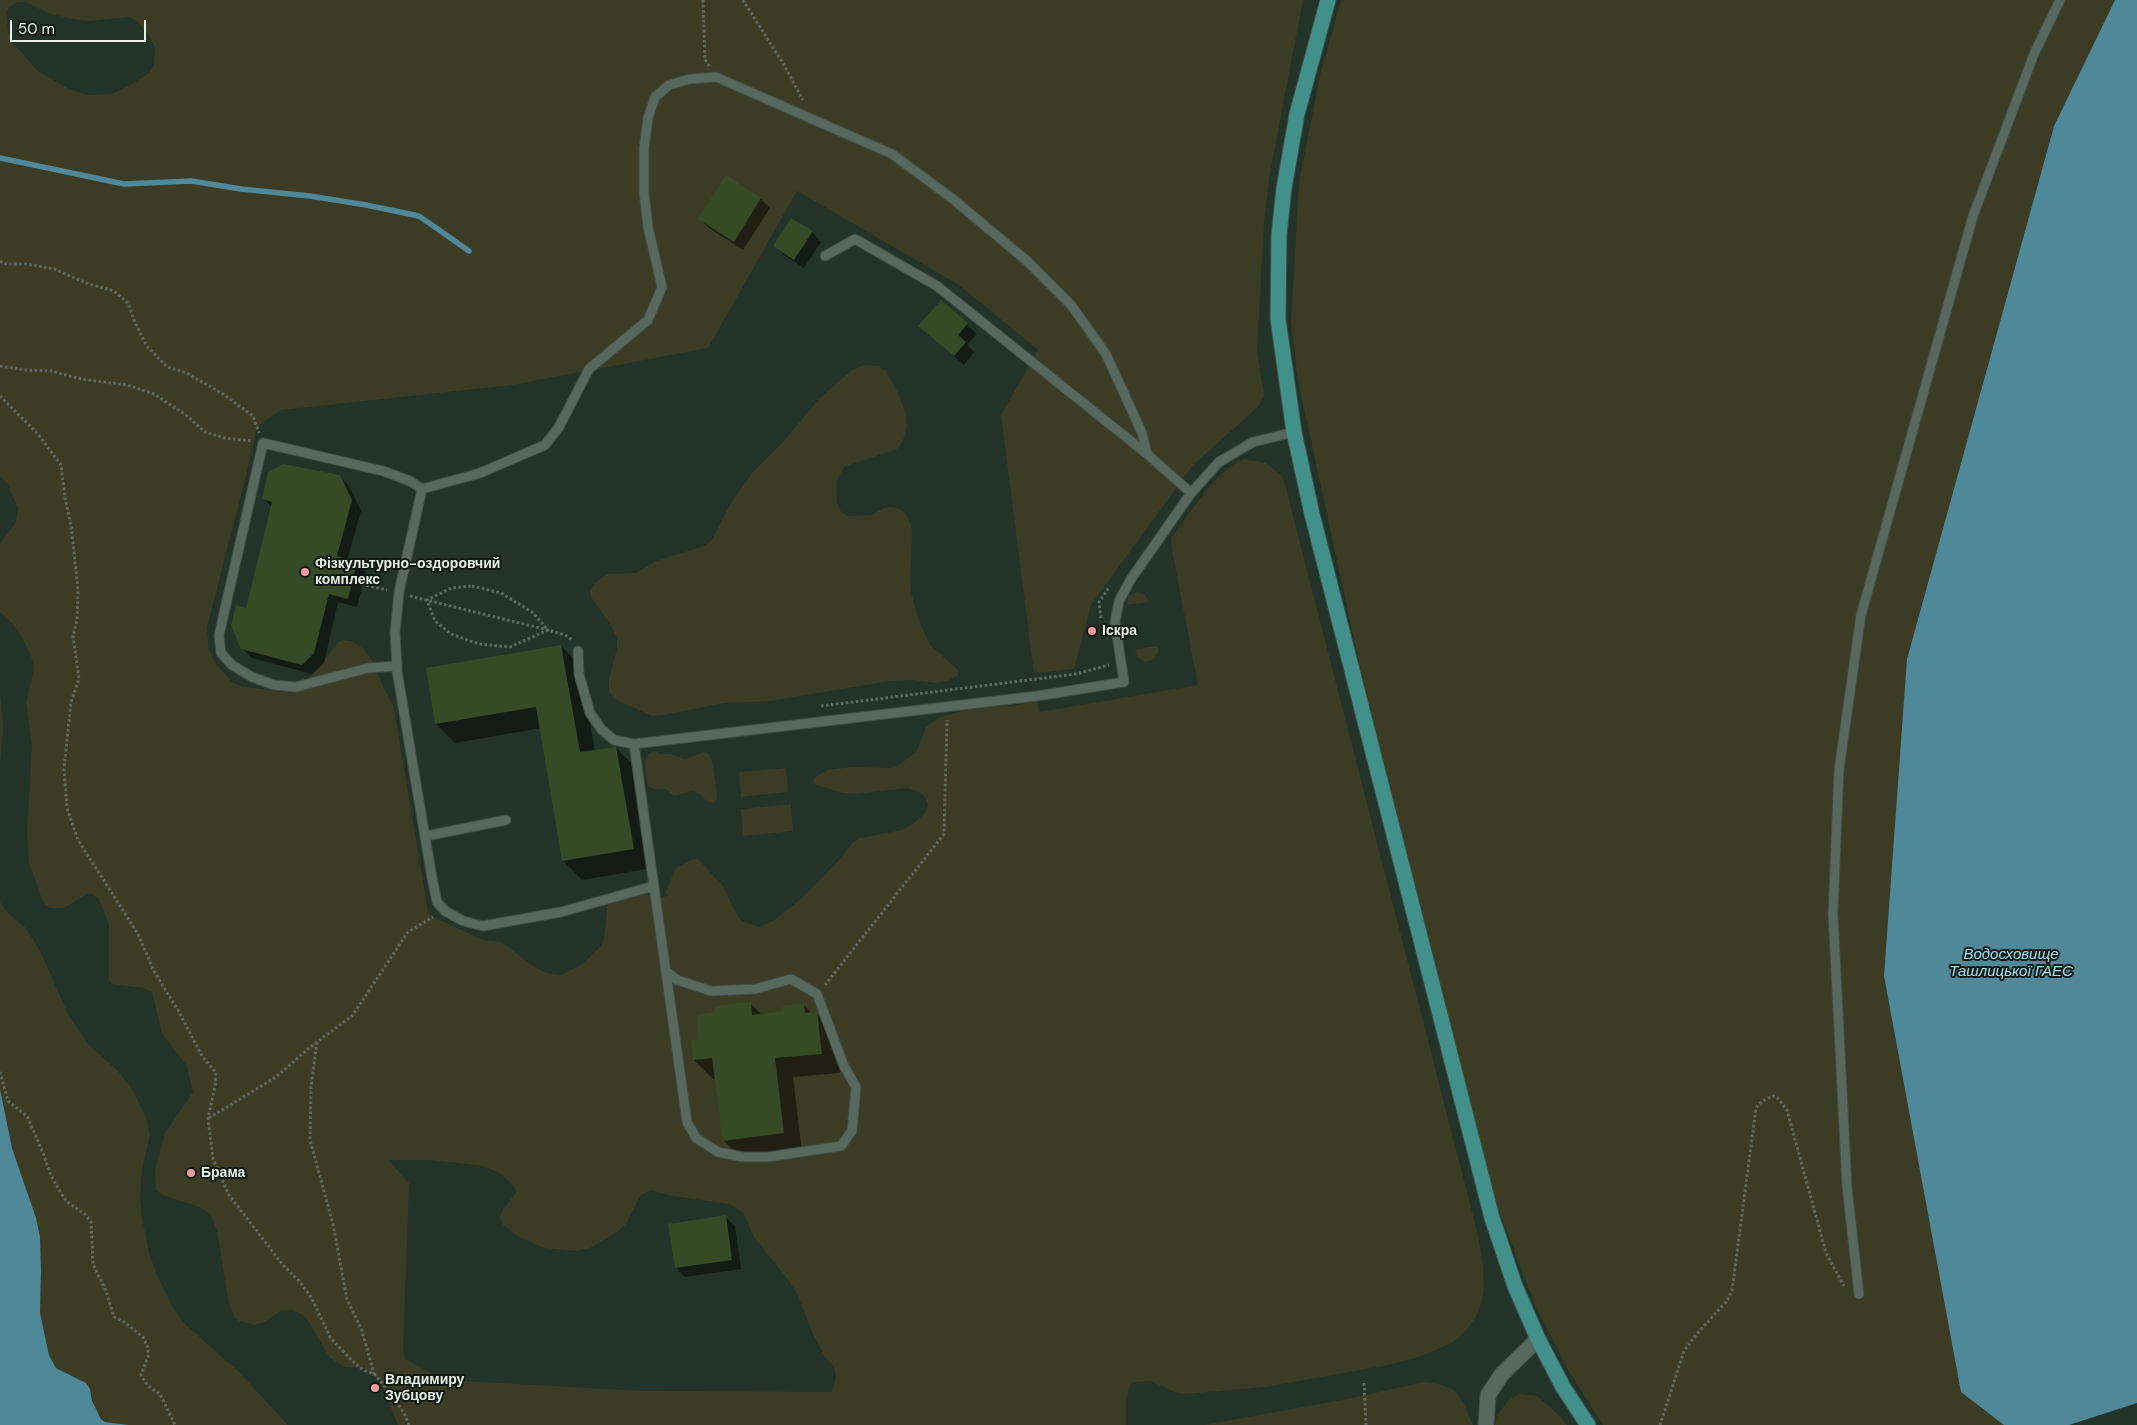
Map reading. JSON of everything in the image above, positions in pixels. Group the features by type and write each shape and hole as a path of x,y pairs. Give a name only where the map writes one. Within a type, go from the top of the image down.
{"main road":[{"path":"1328,0 1296,114 1279,236 1278,319 1294,432 1312,514 1407,882 1474,1156 1501,1247 1518,1293 1538,1339 1563,1387 1588,1425"}],"street":[{"path":"1486,1425 1488,1395 1502,1374 1538,1339"}],"lane":[{"path":"1859,1294 1847,1187 1832,914 1839,770 1861,615 1973,216 2034,54 2060,0"},
{"path":"397,666 368,668 296,687 274,685 252,677 232,665 221,653 219,635 263,443 383,471 410,481 422,489 480,473 545,445 559,427 589,369 648,320 662,287 648,227 644,192 644,148 648,118 655,97 669,85 690,79 716,77 892,154 961,206 1048,280 1071,305 1106,354 1142,433 1147,454"},
{"path":"826,256 855,239 937,286 1147,454 1191,493"},
{"path":"578,651 579,674 590,713 602,730 614,740 634,744 1037,696 1124,682 1115,622 1119,601 1131,579 1191,493 1219,462 1253,442 1294,432"},
{"path":"422,489 399,593 395,633 397,666 437,902 445,911 463,920 483,926 561,912 654,886"},
{"path":"634,744 687,1122 696,1138 718,1152 743,1157 768,1157 841,1146 852,1131 856,1088 844,1066 817,994 791,980 755,989 711,991 677,980 666,971"},
{"path":"426,836 506,820"}],"path":[{"path":"703,0 705,60 716,77"},
{"path":"743,0 779,57 814,120"},
{"path":"0,261 6,264 27,264 54,269 90,284 114,291 128,303 146,345 167,367 188,373 203,381 253,416 263,443 225,438 205,432 186,415 154,394 127,385 81,379 51,371 0,366"},
{"path":"0,396 38,434 61,466 71,525 78,589 73,636 79,679 72,702 64,769 67,808 78,840 138,934 154,971 179,1012 202,1056 216,1073 208,1118 212,1159 229,1196 283,1265 300,1282 311,1297 330,1337 363,1370 374,1374"},
{"path":"1102,620 1099,602 1115,579"},
{"path":"352,582 565,635 574,643 578,651"},
{"path":"426,600 450,588 472,586 482,588 501,593 532,612 548,630"},
{"path":"426,600 435,621 451,634 479,644 510,647 548,630"},
{"path":"820,706 1076,674 1110,665 1108,656"},
{"path":"817,994 944,834 947,707"},
{"path":"208,1118 276,1078 317,1042 352,1016 408,932 445,911"},
{"path":"317,1042 311,1086 310,1140 333,1224 346,1299 362,1331 374,1374 391,1393 409,1425"},
{"path":"0,1072 8,1101 27,1116 51,1176 66,1201 86,1215 91,1222 93,1264 106,1291 114,1317 124,1322 143,1337 148,1346 148,1357 141,1375 148,1386 160,1394 175,1425"},
{"path":"1660,1425 1684,1351 1726,1302 1734,1285 1755,1115 1758,1105 1762,1100 1776,1097 1787,1110 1826,1253 1844,1287 1859,1294"},
{"path":"1364,1383 1366,1425"}],"shaded area":[{"path":"0,0 1303,0 1270,173 1264,223 1257,352 1264,395 1258,407 1193,465 1091,605 1074,669 1034,673 1001,415 1038,350 959,285 797,191 708,348 512,385 281,410 261,423 256,432 207,627 209,650 216,664 232,682 240,686 283,692 295,689 316,671 338,642 343,640 351,641 364,649 374,663 394,708 428,911 431,916 483,940 502,942 531,965 546,973 561,975 584,963 601,946 604,939 608,902 611,897 619,890 630,887 657,898 662,898 668,895 666,891 676,868 693,859 698,859 723,886 737,915 742,921 758,927 773,921 801,899 842,857 852,843 860,838 902,830 912,825 925,813 928,805 924,796 908,788 854,794 843,793 817,785 813,782 814,778 827,770 852,767 891,768 899,765 917,751 926,727 938,718 969,709 1017,705 1037,701 1039,712 1198,685 1171,538 1204,493 1217,478 1236,462 1244,459 1266,463 1283,477 1478,1235 1484,1286 1482,1301 1476,1317 1465,1332 1452,1343 1419,1357 1383,1366 1266,1387 1184,1394 1150,1381 1135,1382 1131,1384 1126,1398 1126,1425 398,1425 379,1380 364,1368 345,1367 330,1358 306,1317 293,1310 282,1310 263,1323 254,1325 239,1321 234,1317 228,1300 217,1231 211,1215 200,1207 162,1195 156,1190 155,1169 165,1133 193,1092 187,1066 162,1034 152,992 143,988 112,984 109,980 109,925 99,899 92,894 87,894 64,908 50,908 45,905 29,862 27,832 32,745 26,702 34,669 33,661 22,637 12,623 0,612 0,544 16,522 18,508 7,483 0,476","holes":["18,2 25,2 50,14 88,21 129,17 137,21 150,37 155,47 154,64 149,73 111,94 87,95 69,89 38,71 14,44 8,31 6,13 9,7","388,1160 431,1160 483,1166 498,1172 514,1186 516,1193 503,1209 500,1218 503,1225 517,1236 544,1248 577,1251 590,1248 616,1233 626,1224 641,1195 651,1190 673,1196 729,1204 743,1212 754,1237 789,1281 798,1296 812,1332 825,1357 834,1367 836,1377 832,1392 645,1391 444,1380 405,1359 403,1351 409,1183"]},
{"path":"1341,0 2115,0 2054,126 1907,659 1961,1391 2004,1425 1603,1425 1568,1370 1535,1305 1496,1203 1359,662 1298,381 1291,322 1299,183 1320,75"},
{"path":"864,365 879,366 886,371 898,393 906,414 907,426 903,441 897,449 844,467 836,482 837,502 841,512 848,516 872,515 883,508 890,507 905,513 911,524 911,592 919,621 930,645 956,668 959,672 957,676 948,681 936,683 913,680 889,681 770,701 725,703 652,716 615,699 609,692 609,679 617,649 617,638 612,627 591,597 590,591 596,582 608,574 636,573 656,561 704,546 711,541 732,501 753,472 783,442 820,398 852,370"},
{"path":"1137,592 1145,595 1149,602 1126,605 1129,596"},
{"path":"1158,646 1158,653 1153,660 1144,662 1137,656 1135,649"},
{"path":"0,693 3,727 0,764"},
{"path":"657,751 659,754 670,754 685,759 704,752 708,753 712,761 717,793 717,799 714,803 706,801 700,794 693,791 674,796 666,789 654,789 648,786 645,774 645,761 649,753"},
{"path":"786,768 788,792 741,797 739,772"},
{"path":"791,804 793,831 743,836 741,809"},
{"path":"0,902 9,914 26,928 41,953 69,1016 89,1045 118,1071 133,1090 147,1120 150,1135 142,1169 140,1197 142,1218 149,1253 172,1306 185,1324 239,1372 288,1425 129,1425 105,1422 95,1409 90,1389 86,1383 56,1368 49,1355 40,1313 41,1270 29,1197 12,1148 0,1089"},
{"path":"1424,1382 1439,1384 1454,1390 1463,1402 1473,1425 1204,1425 1352,1398"},
{"path":"1519,1394 1537,1396 1561,1417 1567,1425 1495,1425 1497,1415 1508,1401"}],"water":[{"name":"Водосховище Ташлицької ГАЕС","path":"2115,0 2137,0 2137,1403 2069,1425 2004,1425 1961,1392 1884,976 1907,659 2054,126"},
{"path":"0,1089 12,1148 36,1218 40,1237 40,1313 49,1355 56,1368 86,1383 101,1419 105,1422 129,1425 0,1425"}],"building":[{"path":"726,175 761,198 734,242 698,219"},
{"path":"791,218 813,231 794,260 773,246"},
{"path":"941,300 968,323 958,335 966,342 954,356 918,326"},
{"name":"Фізкультурно-оздоровчий комплекс","path":"283,464 340,475 352,500 337,556 357,562 348,599 329,594 314,653 302,665 241,649 231,625 236,605 246,608 272,502 262,499 268,472"},
{"path":"561,645 580,752 616,747 634,849 562,861 536,707 435,724 426,668"},
{"path":"751,1002 752,1015 783,1011 783,1006 804,1003 805,1013 817,1012 822,1054 775,1058 784,1133 723,1141 712,1058 693,1060 691,1040 699,1039 696,1015 715,1012 715,1006"},
{"path":"726,1215 732,1260 675,1268 668,1224"}],"waterway":[{"path":"0,158 124,184 191,181 366,205 419,216 469,251"}],"place":[{"name":"Фізкультурно-оздоровчий комплекс","path":"305,572"},
{"name":"Іскра","path":"1092,631"},
{"name":"Брама","path":"191,1173"},
{"name":"Владимиру Зубцову","path":"375,1388"}]}
